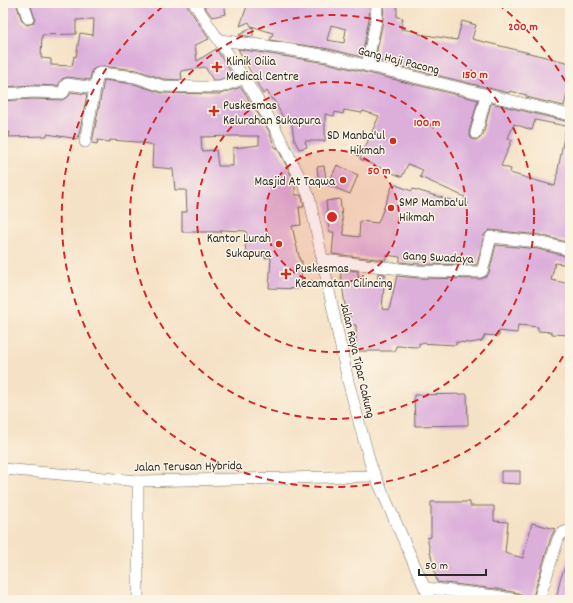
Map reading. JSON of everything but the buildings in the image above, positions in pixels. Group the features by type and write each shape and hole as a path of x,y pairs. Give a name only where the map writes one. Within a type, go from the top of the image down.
{"street":[{"path":"23,3 28,18"},
{"name":"Jalan Raya Tipar Cakung","path":"194,3 275,128 309,196 348,381 371,466 430,600"},
{"path":"367,66 376,20 377,3"},
{"name":"Gang Haji Pacong","path":"219,40 260,44 328,56 486,96 570,115"},
{"path":"85,142 98,74 100,73 136,77 162,86 220,87 244,78"},
{"path":"3,94 34,92 62,93 64,92 65,85 67,84 95,88"},
{"path":"476,133 486,96"},
{"name":"Gang Swadaya","path":"323,260 418,271 479,272 482,271 491,236 539,242 570,250"},
{"name":"Jalan Terusan Hybrida","path":"3,469 138,481 375,476"},
{"path":"138,481 138,600"},
{"path":"539,600 560,534 570,530"},
{"path":"425,588 496,596 516,600"}],"place":[{"name":"Klinik Oilia Medical Centre","path":"217,67"},
{"name":"Puskesmas Kelurahan Sukapura","path":"214,111"},
{"name":"SD Manba'ul Hikmah","path":"393,141"},
{"name":"Masjid At Taqwa","path":"343,180"},
{"name":"SMP Mamba'ul Hikmah","path":"391,208"},
{"name":"Kantor Lurah Sukapura","path":"279,244"},
{"name":"Puskesmas Kecamatan Cilincing","path":"286,274"}]}
